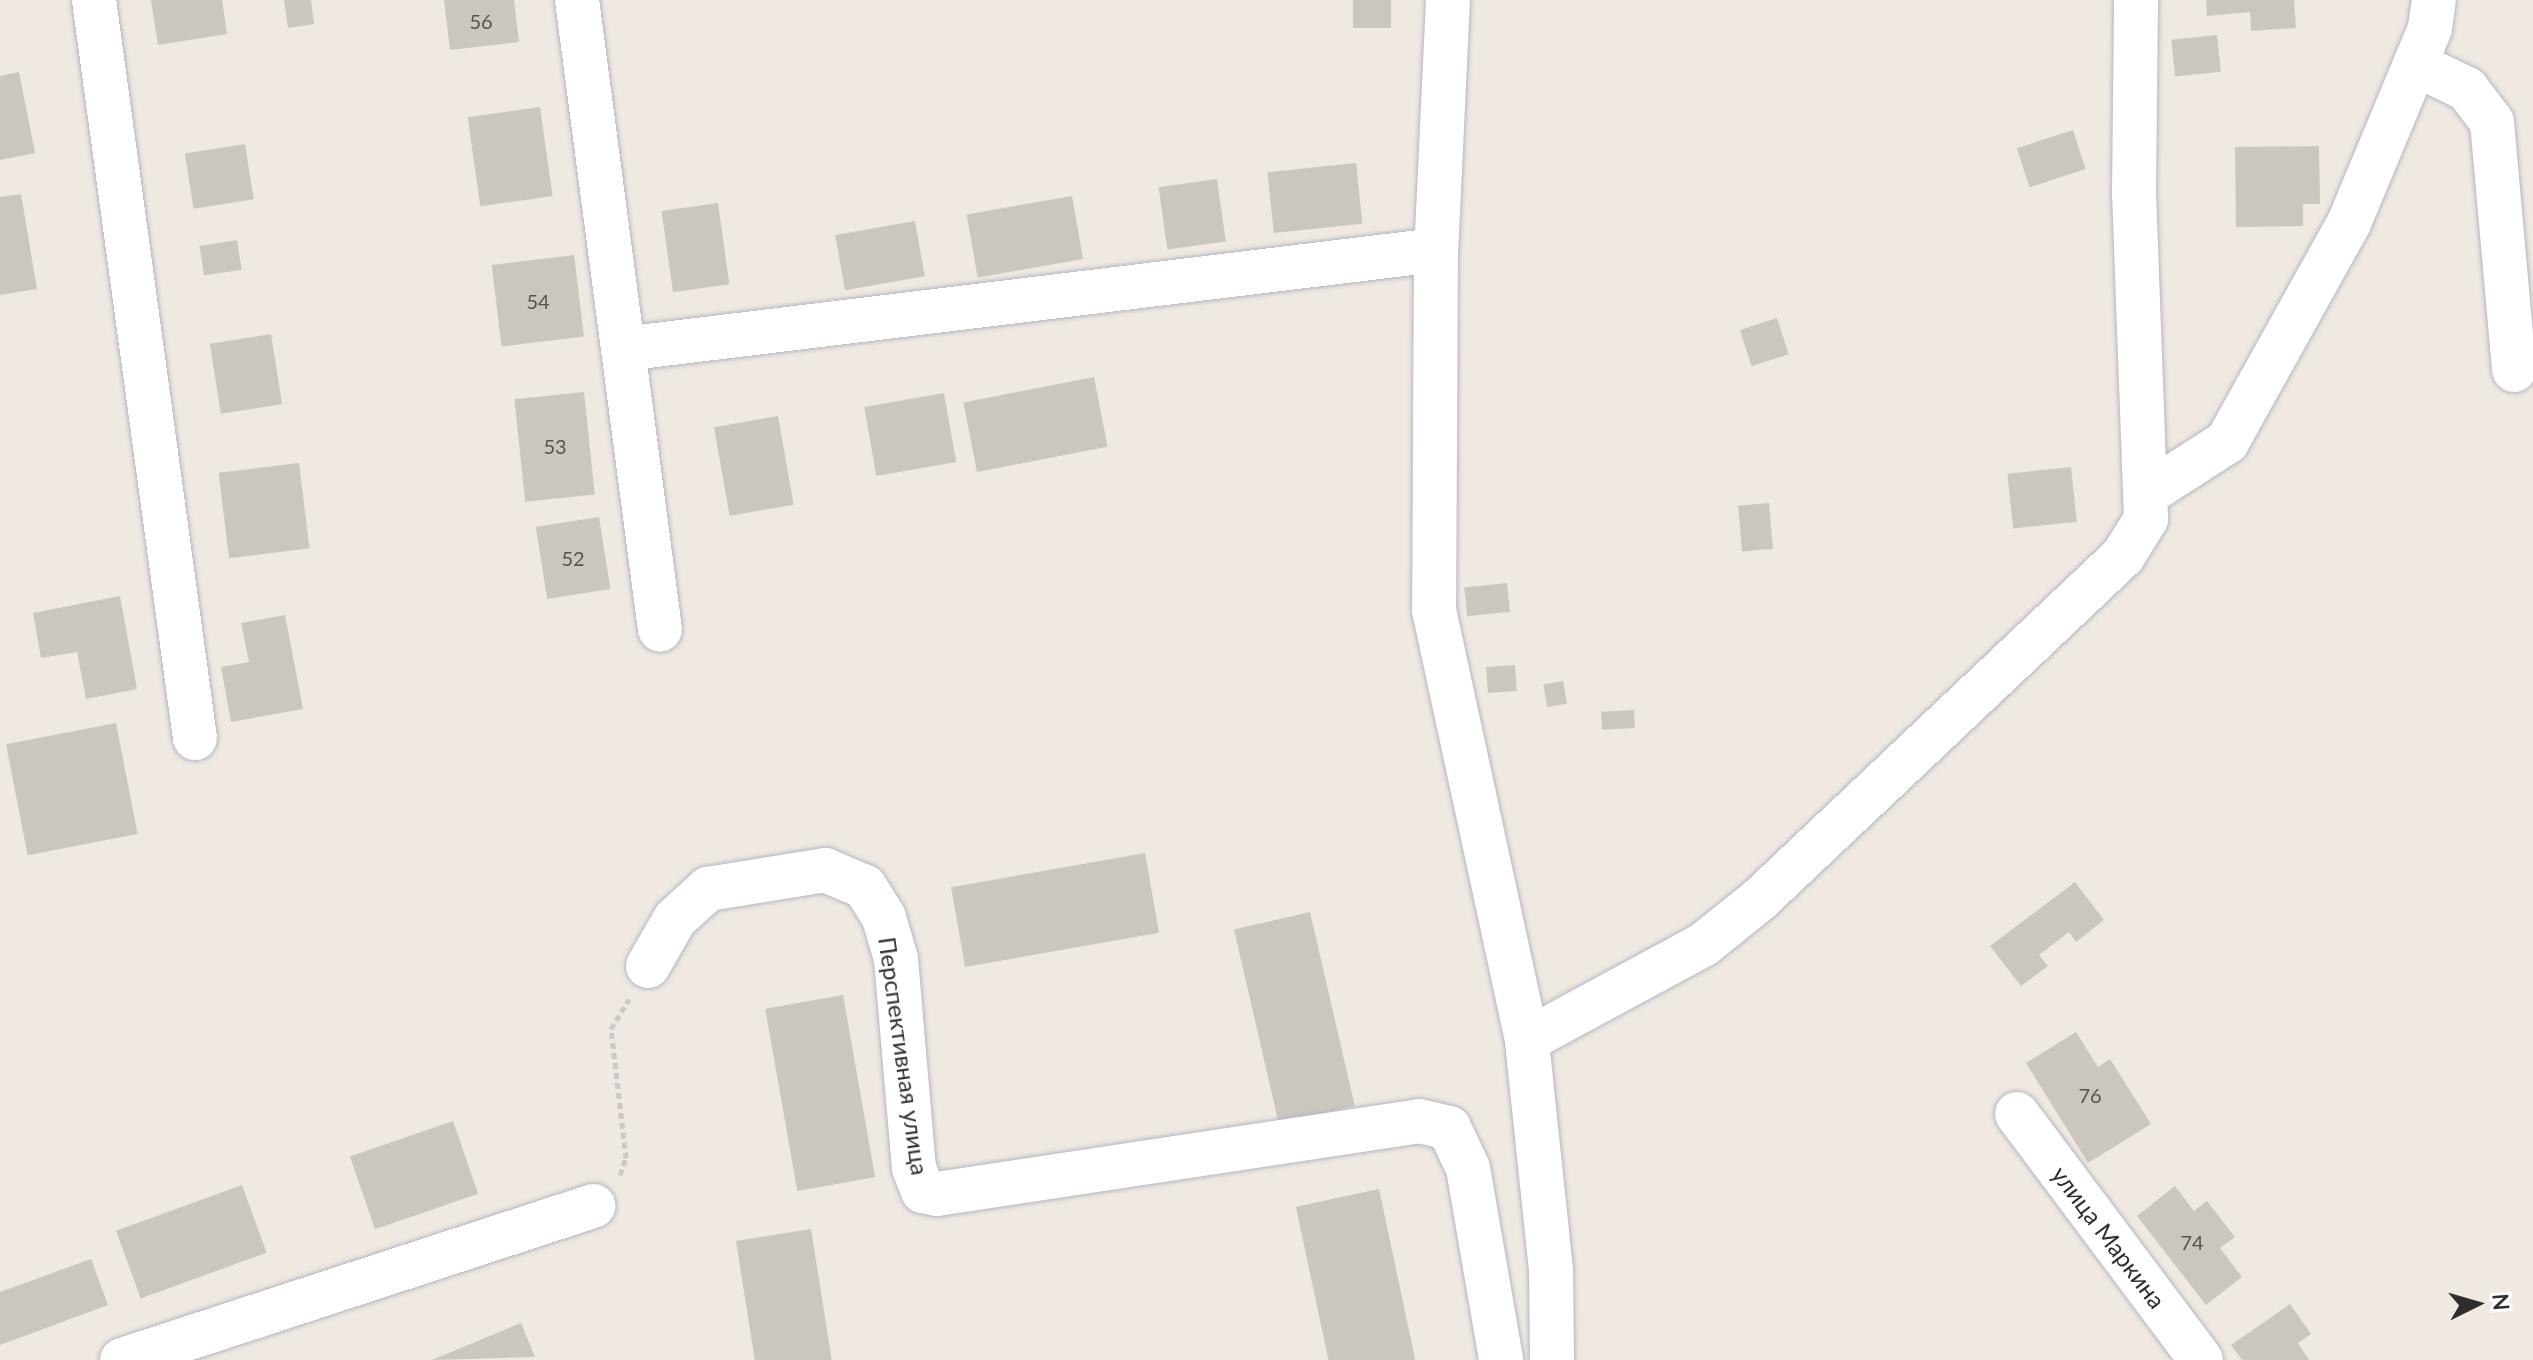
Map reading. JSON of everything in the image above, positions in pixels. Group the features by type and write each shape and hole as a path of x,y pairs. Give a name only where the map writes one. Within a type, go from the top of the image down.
{"street":[{"path":"94,0 195,738"},
{"path":"577,0 660,630"},
{"path":"1448,0 1436,250 1434,610 1527,1040 1551,1270 1552,1360"},
{"path":"1527,1040 1691,952 1759,900 2123,556 2146,519 2149,492 2134,195 2136,0"},
{"path":"2149,492 2227,442 2349,223 2415,64 2434,0"},
{"path":"2415,64 2467,89 2492,122 2514,370"},
{"path":"623,349 1436,250"},
{"name":"Перспективная улица","path":"648,966 675,919 708,889 825,870 865,887 884,918 896,959 914,1168 923,1191 1419,1121 1449,1128 1468,1168 1501,1360"},
{"name":"улица Маркина","path":"2017,1114 2201,1360"},
{"path":"122,1360 594,1206"}],"path":[{"path":"594,1206 617,1183 626,1158 611,1029 648,966"}],"building":[{"path":"151,0 222,0 227,34 158,45"},
{"path":"284,0 311,0 314,24 288,28"},
{"path":"444,0 514,0 519,42 450,50"},
{"path":"1353,0 1391,0 1391,28 1353,28"},
{"path":"2206,0 2294,0 2296,28 2251,31 2250,12 2207,16"},
{"path":"2217,35 2221,72 2175,77 2171,40"},
{"path":"19,72 35,153 0,160 0,76"},
{"path":"540,107 553,196 480,206 468,117"},
{"path":"2073,130 2086,169 2030,187 2017,148"},
{"path":"245,144 254,199 194,209 185,154"},
{"path":"2319,146 2320,204 2303,204 2303,226 2236,227 2235,147"},
{"path":"1356,163 1362,224 1274,233 1267,172"},
{"path":"1217,179 1226,241 1167,250 1159,187"},
{"path":"21,194 37,289 0,295 0,197"},
{"path":"1072,196 1083,259 978,278 967,215"},
{"path":"718,203 729,284 673,292 662,211"},
{"path":"915,221 925,276 845,290 835,235"},
{"path":"237,240 242,270 204,276 199,246"},
{"path":"574,255 584,336 502,347 492,265"},
{"path":"1777,318 1789,354 1752,366 1740,330"},
{"path":"271,334 282,404 221,414 210,344"},
{"path":"1094,377 1108,447 977,472 963,402"},
{"path":"584,392 595,494 525,502 514,399"},
{"path":"944,393 956,462 876,476 864,407"},
{"path":"778,416 794,505 730,516 714,427"},
{"path":"299,463 309,548 229,558 219,473"},
{"path":"2071,467 2077,522 2013,528 2007,474"},
{"path":"1769,503 1773,549 1742,552 1738,506"},
{"path":"599,517 610,589 547,599 536,527"},
{"path":"1507,583 1510,612 1467,616 1464,587"},
{"path":"120,596 137,689 86,699 77,652 41,658 33,613"},
{"path":"285,615 303,709 231,722 221,667 249,662 241,623"},
{"path":"1515,665 1517,691 1488,693 1486,667"},
{"path":"1563,681 1567,704 1547,707 1543,684"},
{"path":"1634,710 1635,728 1602,730 1601,712"},
{"path":"116,723 138,834 28,855 6,744"},
{"path":"1145,853 1159,933 965,967 951,887"},
{"path":"2075,882 2104,920 2076,942 2069,932 2039,955 2048,966 2021,986 1990,946"},
{"path":"1310,912 1355,1106 1279,1123 1234,930"},
{"path":"843,995 875,1177 797,1191 765,1009"},
{"path":"2076,1032 2098,1067 2110,1059 2151,1124 2088,1163 2026,1063"},
{"path":"453,1121 478,1194 375,1229 350,1156"},
{"path":"242,1185 267,1253 141,1298 116,1231"},
{"path":"2175,1186 2194,1211 2207,1201 2235,1237 2220,1248 2242,1277 2206,1305 2137,1216"},
{"path":"1379,1189 1415,1360 1328,1360 1296,1207"},
{"path":"811,1229 832,1360 755,1360 736,1241"},
{"path":"91,1259 108,1305 0,1345 0,1292"},
{"path":"2290,1304 2311,1334 2298,1343 2309,1360 2242,1360 2231,1345"},
{"path":"521,1323 535,1357 432,1360"}]}
